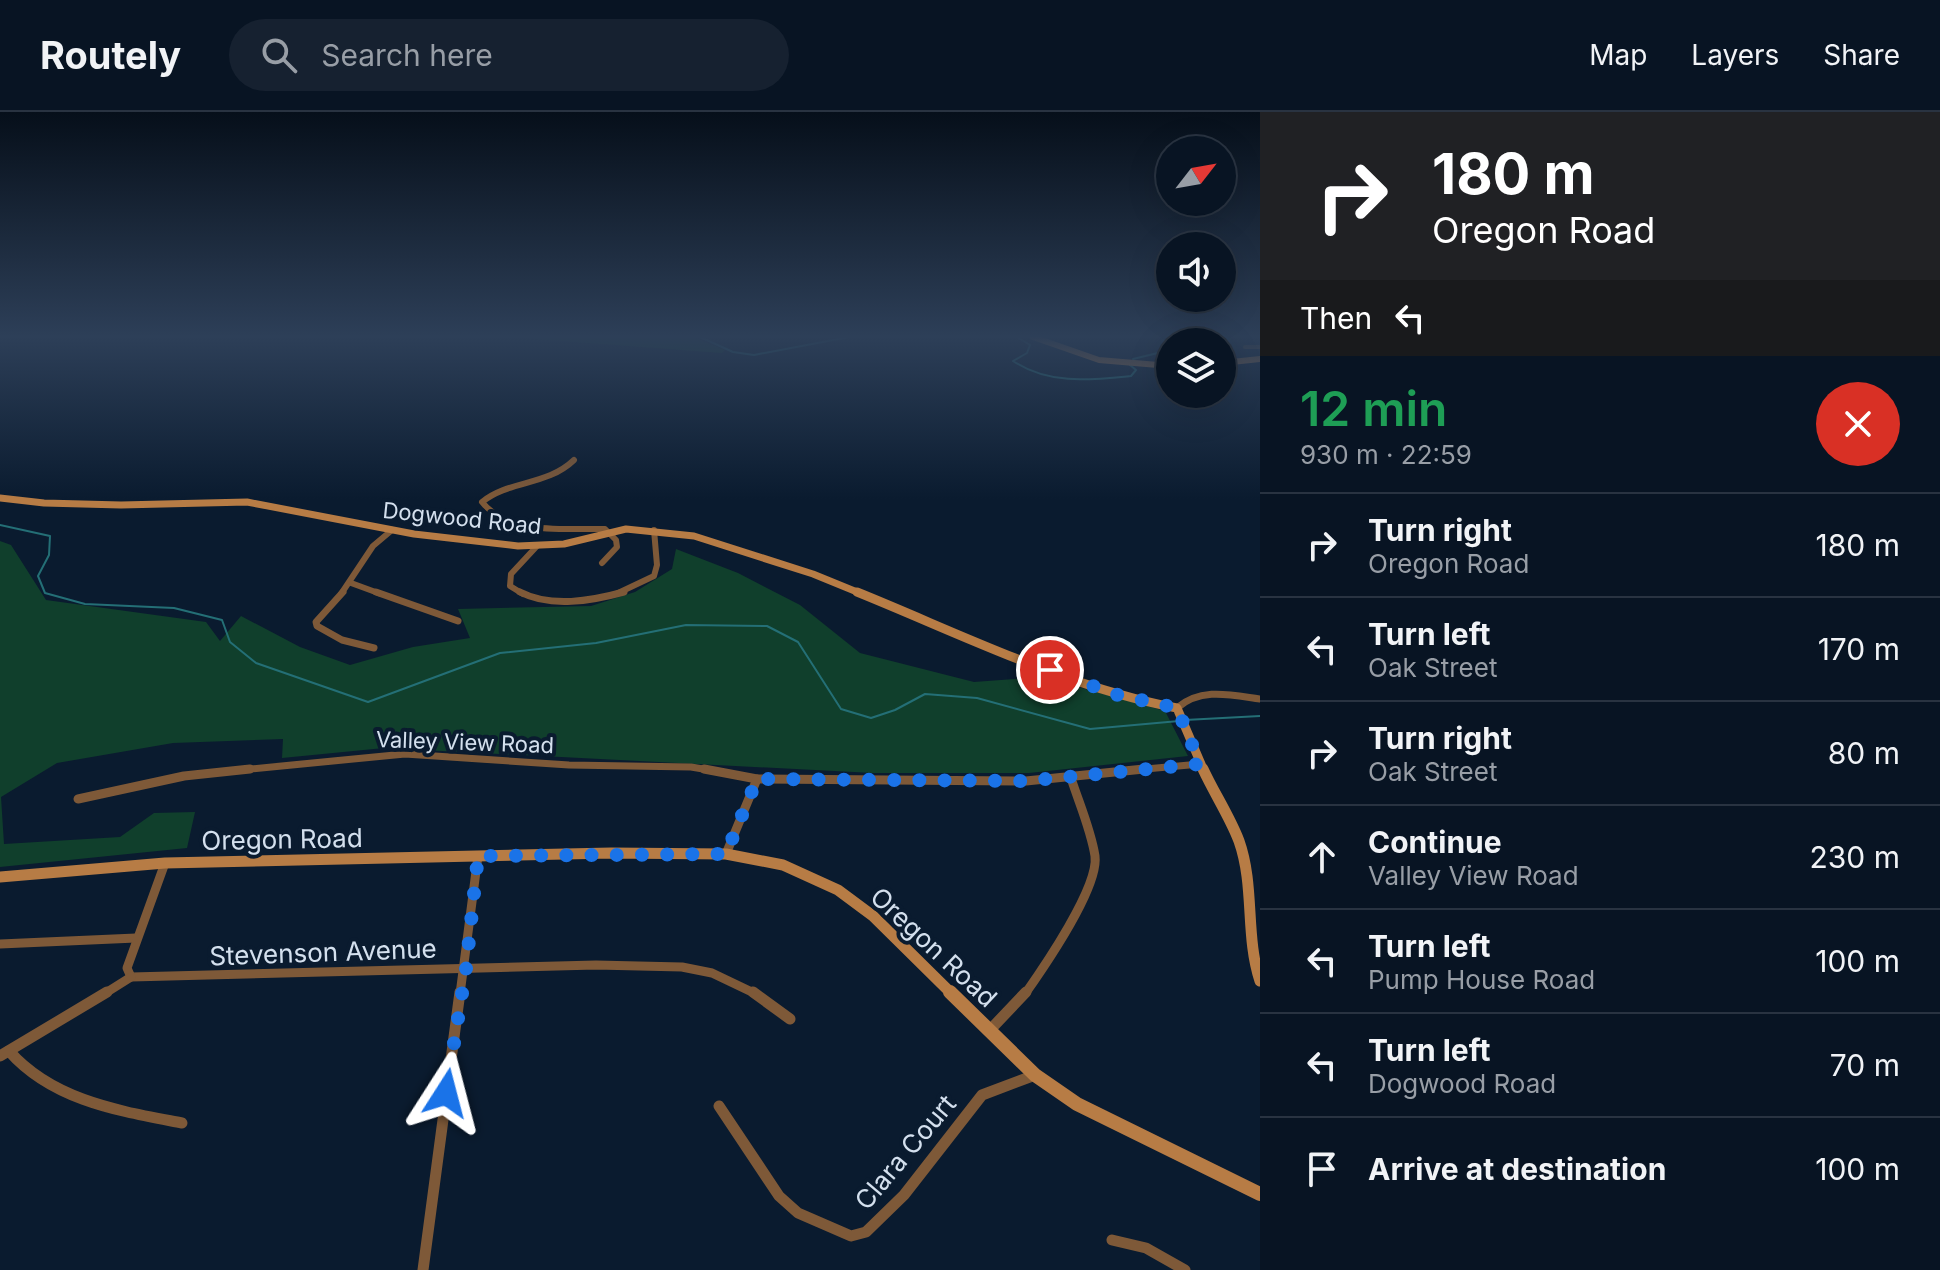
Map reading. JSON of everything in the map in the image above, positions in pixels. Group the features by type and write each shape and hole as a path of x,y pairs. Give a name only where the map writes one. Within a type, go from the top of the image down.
{"street":[{"path":"574,460 542,483 493,494 482,502 494,516 523,524 610,532 617,547 602,563"},
{"name":"Dogwood Road","path":"0,498 121,505 247,502 392,530 537,546 575,542 626,529 654,530 709,540 782,563 1093,687 1179,712"},
{"path":"374,648 342,640 316,622 351,583 373,546 392,530"},
{"path":"537,546 511,574 510,586 523,594 551,601 582,599 633,589 654,576 658,564 652,538 654,530"},
{"path":"351,583 458,621"},
{"path":"1260,699 1198,695 1187,698 1179,712 1200,764 1239,842 1249,897 1254,963 1260,981"},
{"name":"Valley View Road","path":"78,799 184,776 405,754 569,765 691,767 757,779 967,782 1071,778"},
{"path":"990,1030 1007,1017 1027,990 1093,878 1095,857 1071,778 1200,764"},
{"path":"726,854 757,779"},
{"name":"Oregon Road","path":"5,876 165,863 680,852 726,854 783,865 838,890 873,916 1035,1075 1090,1110 1260,1194"},
{"path":"423,1270 430,1186 466,969 478,856"},
{"path":"165,863 127,968 131,977 4,1053 45,1084 93,1101 182,1123"},
{"path":"0,944 136,938"},
{"name":"Stevenson Avenue","path":"131,977 596,965 682,967 712,973 750,989 790,1019"},
{"name":"Clara Court","path":"719,1106 779,1196 798,1213 851,1236 866,1232 904,1195 982,1095 1035,1075"},
{"path":"1112,1240 1146,1248 1185,1270"}],"green space":[{"path":"0,541 11,545 46,600 206,622 220,641 241,616 300,647 350,665 413,647 470,638 458,609 591,606 635,592 672,569 676,549 738,573 800,605 860,653 974,682 1042,677 1165,711 1188,756 1029,773 873,773 384,748 282,758 283,739 173,743 57,763 1,797 4,844 120,837 154,813 195,812 187,848 0,867"}],"waterway":[{"path":"0,525 50,536 49,555 38,576 45,593 85,604 174,608 222,620 230,642 256,663 368,702 500,653 596,643 686,625 767,626 798,642 841,709 871,718 895,710 925,694 977,698 1090,729 1179,721"},
{"path":"1185,720 1260,716"}],"route":[{"path":"446,1093 466,969 478,856 726,854 757,779 1061,780 1200,764 1177,708 1114,694 1050,670"}]}
